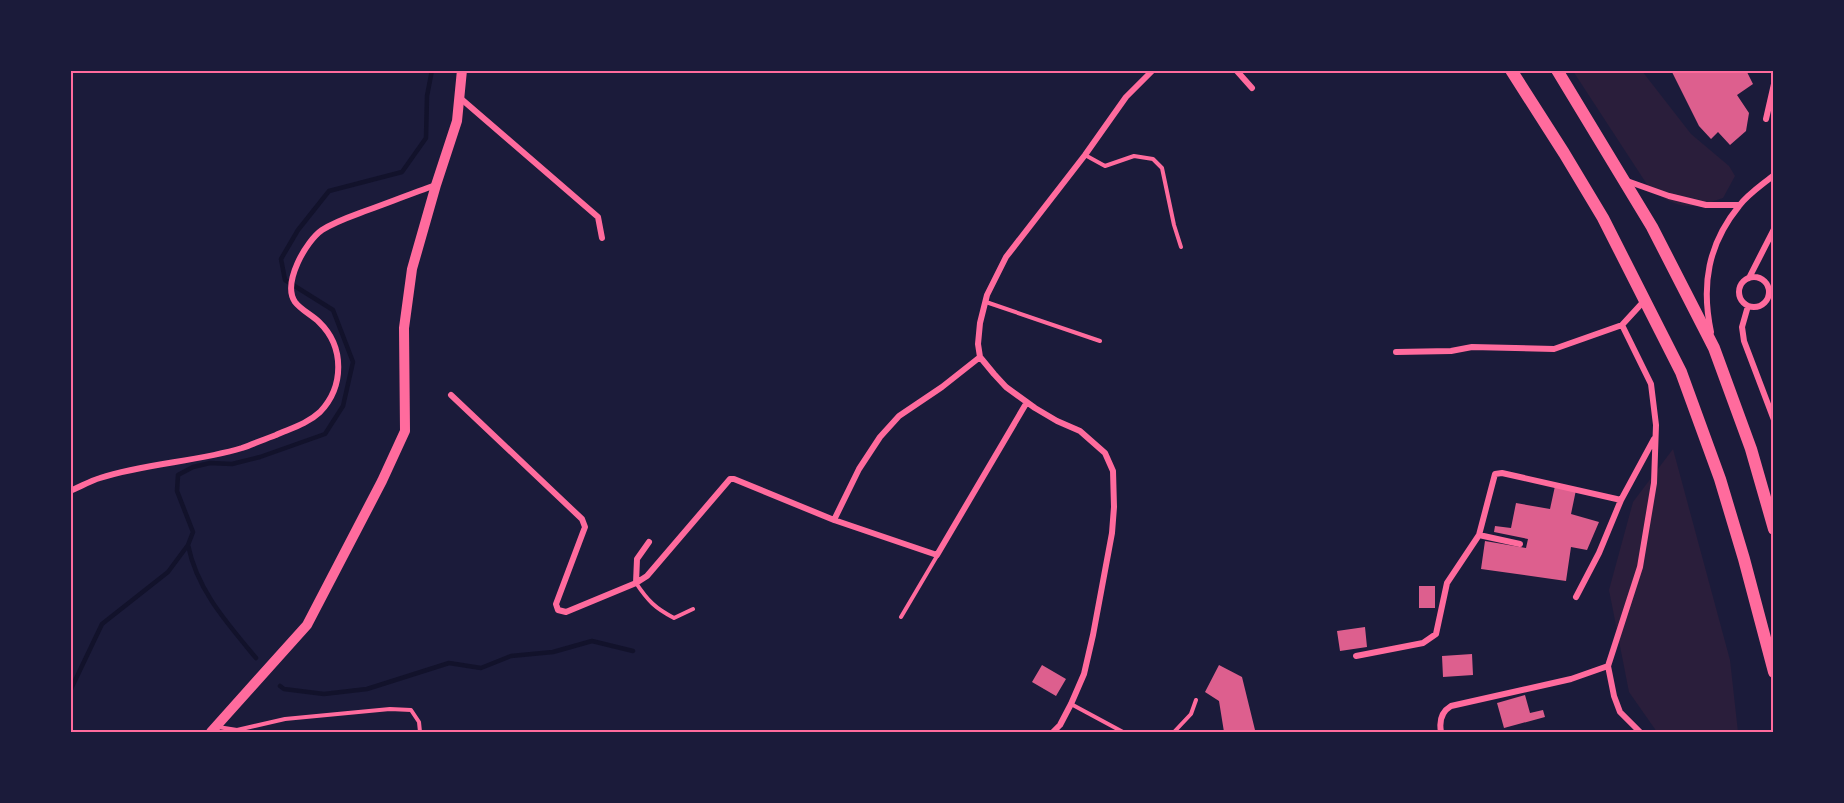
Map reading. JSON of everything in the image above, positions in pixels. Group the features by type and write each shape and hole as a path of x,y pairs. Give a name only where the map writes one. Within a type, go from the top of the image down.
{"highway":[{"path":"1511,70 1603,218 1681,372 1720,479 1744,559 1773,672"},
{"path":"1557,70 1652,227 1714,348 1752,449 1773,529"}],"main road":[{"path":"214,730 307,625 382,481 405,431 404,327 412,269 457,121 462,70"}],"street":[{"path":"1053,732 1060,725 1071,705 1084,675 1108,564 1114,507 1113,471 1105,453 1080,431 1057,421 1006,387 980,357 978,344 985,302 994,277 1006,257 1085,155 1126,97 1154,70"},
{"path":"1236,70 1252,88"},
{"path":"1766,119 1773,84"},
{"path":"459,97 598,217 602,238"},
{"path":"1714,348 1707,314 1706,274 1719,237 1739,205 1773,175"},
{"path":"1625,180 1669,196 1706,205 1739,205"},
{"path":"70,491 100,478 241,448 306,423 329,400 340,370 338,356 327,332 296,303 292,295 297,264 305,248 320,231 343,219 436,185"},
{"path":"1749,278 1761,279 1768,287 1768,298 1760,306 1748,306 1740,297 1740,292 1773,229"},
{"path":"1396,352 1451,351 1472,347 1554,349 1622,326 1645,300"},
{"path":"1748,306 1742,327 1743,341 1773,420"},
{"path":"1622,326 1651,384 1656,436 1654,483 1640,567 1608,666 1614,696 1620,711 1640,732"},
{"path":"834,520 859,469 880,437 899,416 942,387 980,357"},
{"path":"451,395 582,519 585,527 556,604 558,610 566,612 636,583 647,576 726,482 734,479 834,520 937,555 1027,402"},
{"path":"1576,597 1599,554 1621,500 1656,436"},
{"path":"1356,656 1423,643 1436,634 1447,583 1479,535 1496,474 1502,473 1621,500"},
{"path":"1479,535 1520,544"},
{"path":"636,583 637,559 649,542"},
{"path":"1441,732 1441,718 1444,711 1451,706 1571,679 1608,666"}],"lane":[{"path":"1085,155 1105,166 1134,156 1153,159 1162,168 1181,247"},
{"path":"985,302 1100,341"},
{"path":"901,617 937,555"},
{"path":"636,583 655,608 674,618 693,609"},
{"path":"1174,732 1191,714 1196,700"},
{"path":"1071,705 1124,732"},
{"path":"214,730 237,730 285,719 390,708 411,710 419,722 420,732"}],"shaded area":[{"path":"1573,71 1642,71 1691,134 1729,166 1735,176 1723,198 1701,205 1685,206 1669,201 1650,189"},
{"path":"1673,449 1730,660 1738,732 1657,732 1629,692 1609,590 1633,502"}],"building":[{"path":"1671,70 1746,70 1753,84 1737,95 1749,113 1746,131 1730,145 1718,132 1711,139 1699,126"},
{"path":"1555,486 1576,490 1571,514 1599,522 1587,550 1571,547 1566,581 1481,569 1485,541 1526,548 1528,539 1494,532 1495,526 1511,528 1516,503 1550,509"},
{"path":"1419,586 1435,586 1435,608 1419,608"},
{"path":"1365,627 1367,647 1340,651 1337,631"},
{"path":"1472,654 1473,675 1443,677 1442,656"},
{"path":"1042,665 1066,679 1056,696 1032,682"},
{"path":"1219,665 1242,677 1255,730 1253,732 1224,732 1219,701 1205,692"},
{"path":"1525,695 1530,713 1543,710 1545,717 1504,728 1497,703"}],"waterway":[{"path":"70,691 102,624 168,572 188,545 193,532 177,491 178,475 193,467 210,463 232,464 260,457 325,434 343,406 353,362 333,310 285,280 281,259 298,230 329,191 402,172 426,138 427,96 432,70"},
{"path":"188,545 198,577 214,605 256,658"},
{"path":"280,686 284,689 324,694 367,689 449,663 481,668 511,656 553,652 592,641 633,651"}]}
